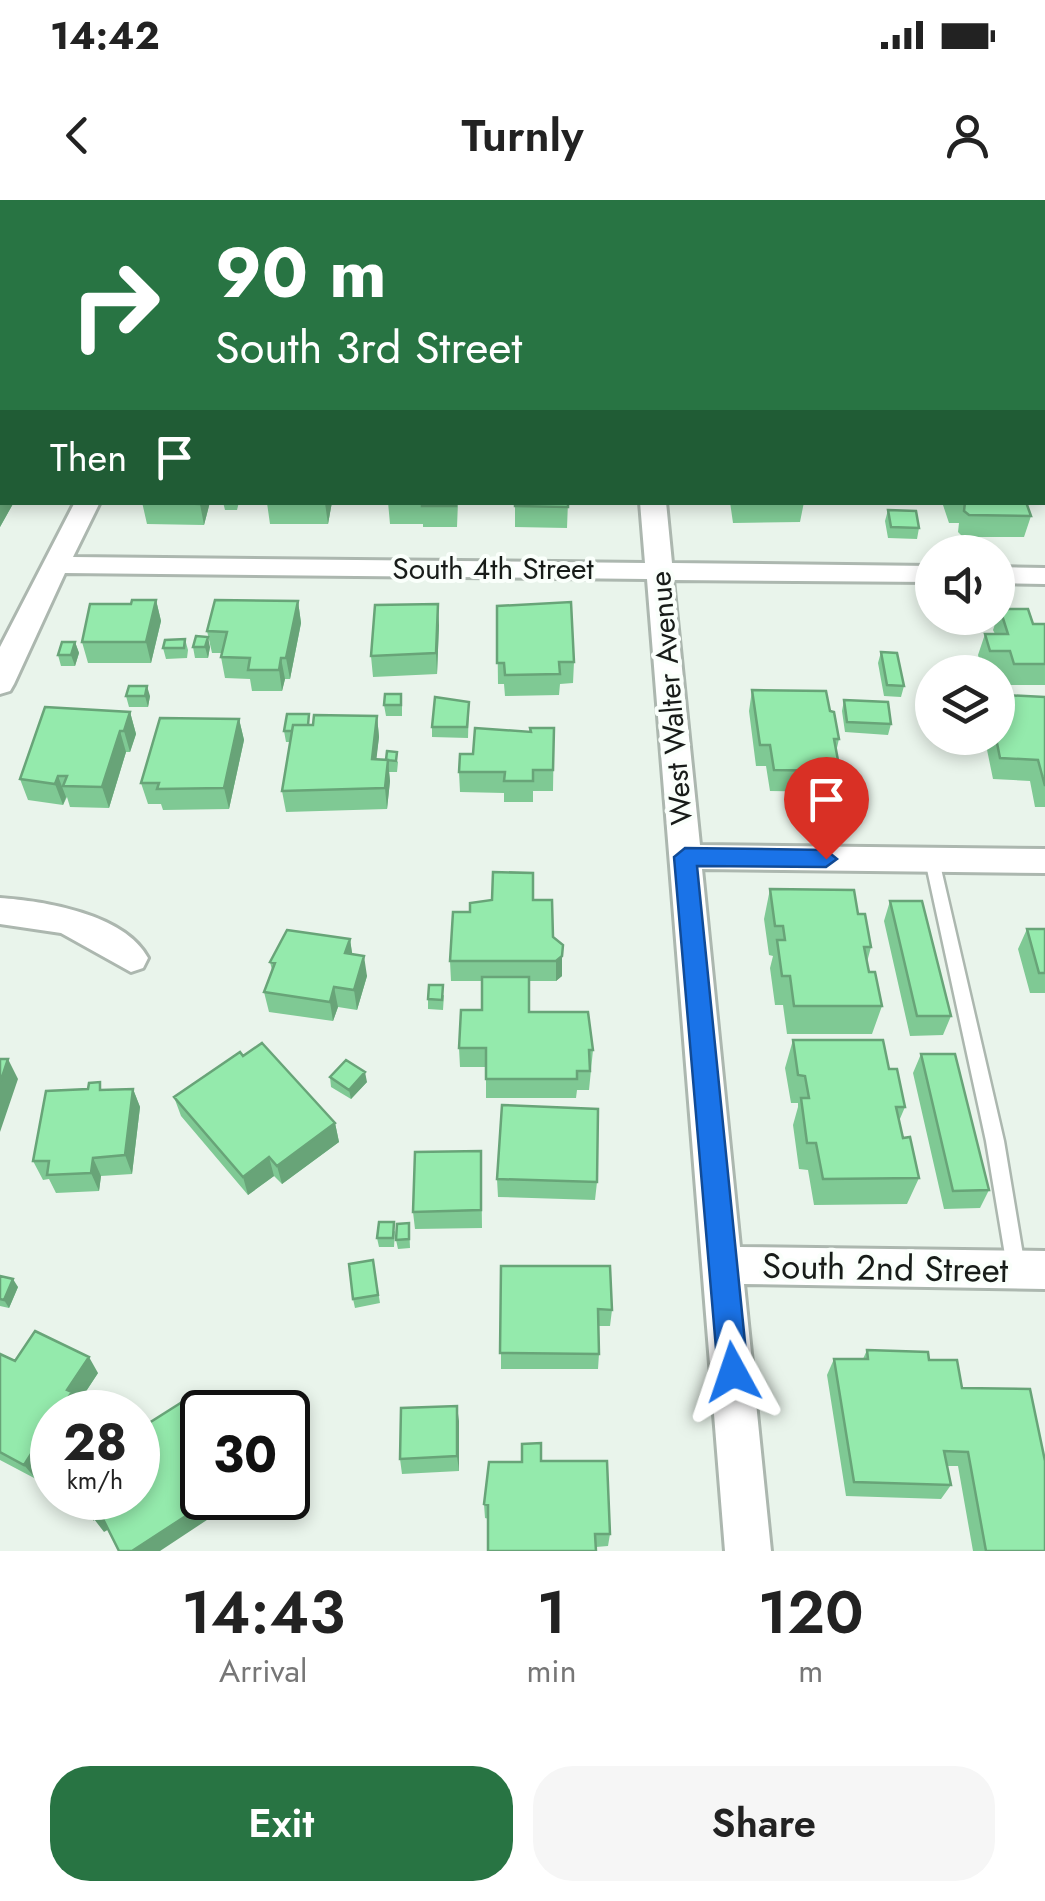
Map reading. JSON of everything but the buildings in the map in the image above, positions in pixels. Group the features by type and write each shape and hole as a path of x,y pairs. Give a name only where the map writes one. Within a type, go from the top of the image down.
{"street":[{"path":"0,684 86,505"},
{"name":"West Walter Avenue","path":"653,505 748,1551"},
{"name":"South 4th Street","path":"54,566 915,574"},
{"path":"1015,575 1045,576"},
{"path":"685,857 1045,861"},
{"path":"0,911 42,912 97,930 131,958"},
{"name":"South 2nd Street","path":"724,1265 1031,1270"}],"lane":[{"path":"932,860 995,1141 1031,1270"}],"route":[{"path":"733,1372 685,857 826,859"}]}
